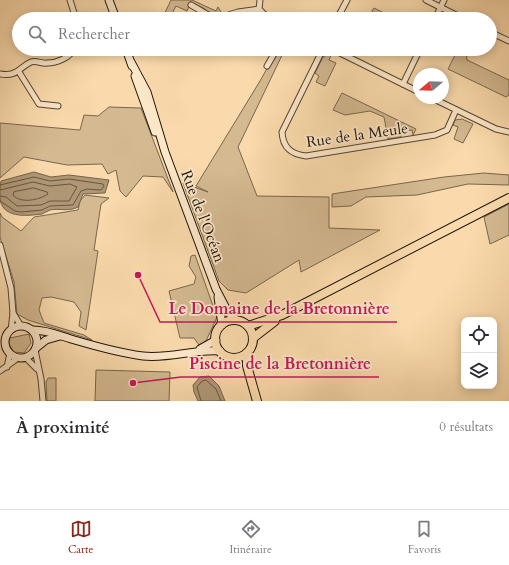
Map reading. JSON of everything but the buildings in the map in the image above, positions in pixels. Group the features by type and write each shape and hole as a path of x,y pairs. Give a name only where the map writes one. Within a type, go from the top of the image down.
{"main road":[{"path":"109,0 113,12"},
{"name":"Rue de l'Océan","path":"129,56 147,92 165,152 216,289 228,312 236,320"},
{"path":"248,326 282,315 509,198"},
{"name":"Rue de l'Océan","path":"216,289 222,324"},
{"path":"253,338 282,315"},
{"path":"0,336 21,326 33,330 45,330 60,336 115,352 144,356 178,356 197,351 220,351 230,358 236,358 247,353 251,349 253,338 248,326 236,320 222,324 216,334 216,340 220,351"},
{"path":"33,330 37,339 36,349"},
{"path":"9,332 6,340 6,349 21,357 31,354 46,340 60,336"},
{"path":"197,351 216,340"},
{"path":"247,353 247,366 258,401"},
{"path":"236,358 254,389"}],"street":[{"path":"70,0 74,12"},
{"path":"258,12 260,0"},
{"path":"341,12 347,0"},
{"path":"426,0 451,12"},
{"path":"438,12 444,0"},
{"path":"191,5 204,12"},
{"path":"238,12 259,9"},
{"path":"259,9 262,12"},
{"path":"497,36 509,42"},
{"path":"0,74 19,72 35,61 46,64 60,61 68,56"},
{"path":"267,66 273,56"},
{"name":"Rue de la Meule","path":"320,56 282,132 286,148 292,153 306,156 435,135 447,130 456,110"},
{"path":"346,56 413,89"},
{"path":"403,84 417,56"},
{"path":"19,72 39,104 58,106"},
{"path":"444,104 502,132 509,132"},
{"path":"0,245 8,271 13,313 9,332"},
{"path":"13,313 21,326"},
{"path":"6,349 7,367"},
{"path":"36,349 43,401"},
{"path":"0,371 21,357 34,364 40,373"}],"shaded area":[{"path":"171,0 192,0 216,11 218,7 221,12 208,12 191,2 187,11 176,6 173,12 165,12"},
{"path":"374,8 382,12 372,12"},
{"path":"274,56 282,56 238,147 257,196 329,197 329,228 380,230 301,272 299,260 246,293 228,290 219,281 183,183 208,192 196,186"},
{"path":"331,56 329,60 336,63 325,86 316,82 319,76 315,73 323,57"},
{"path":"454,56 467,56 467,60 509,80 509,95 506,97 449,69"},
{"path":"342,93 416,129 413,135 412,130 400,132 401,137 388,139 384,117 370,111 345,115 333,110"},
{"path":"109,107 141,108 173,192 163,177 143,176 126,197 120,191 116,170 108,174 102,164 67,165 24,157 0,178 0,123 80,130 84,115 98,116"},
{"path":"462,119 473,124 463,143 454,139 458,127 453,125 455,120"},
{"path":"484,173 509,175 509,185 468,184 417,195 366,197 351,206 332,207 332,194 444,177"},
{"path":"85,195 109,198 101,204 94,250 98,251 86,330 79,326 81,312 74,302 51,297 42,298 39,310 44,323 84,335 92,340 28,320 17,314 14,282 0,237 0,213 2,217 21,231 34,217 78,210 80,201"},
{"path":"509,204 509,235 490,244 484,217"},
{"path":"195,255 217,317 206,341 199,345 194,338 180,338 169,291 194,284 196,277 189,266 191,256"},
{"path":"29,334 31,343 24,353 14,352 9,344 10,338"},
{"path":"96,370 170,372 169,401 95,401"},
{"path":"48,378 56,378 56,401 47,401 46,382"}],"water":[{"path":"34,172 51,177 69,175 109,180 105,193 83,194 78,207 68,210 57,209 50,210 42,214 22,215 9,212 4,209 0,196 1,181"},
{"path":"209,376 219,386 225,401 198,401 193,385 200,377"}],"place":[{"name":"Le Domaine de la Bretonnière","path":"138,275"},
{"name":"Piscine de la Bretonnière","path":"133,383"}]}
